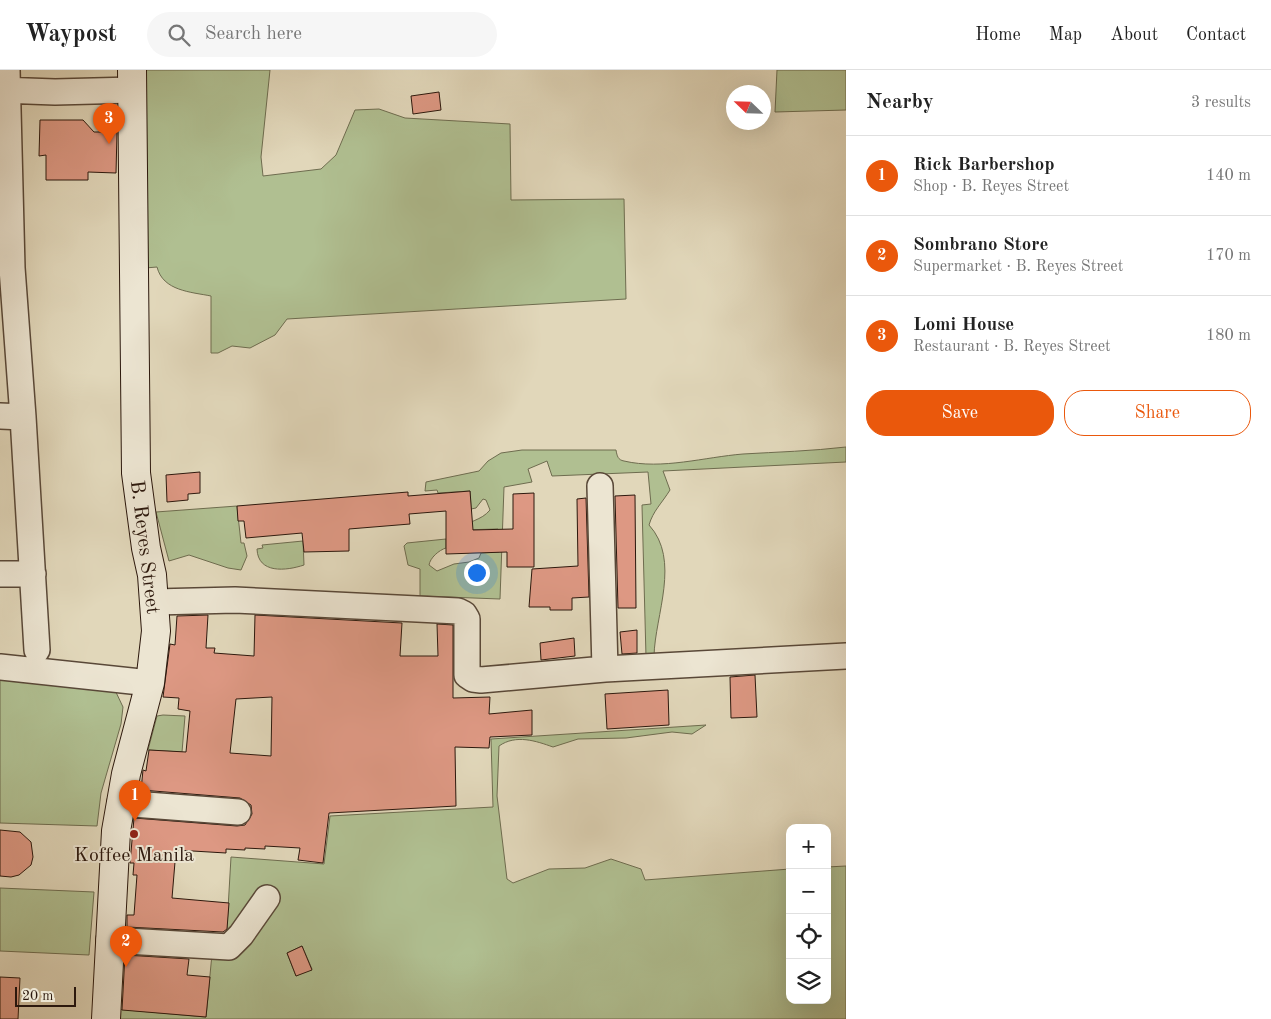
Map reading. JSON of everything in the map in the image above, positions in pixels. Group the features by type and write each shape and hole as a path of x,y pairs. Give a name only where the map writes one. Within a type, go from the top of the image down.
{"street":[{"path":"37,650 33,574 12,417 6,268 5,83 55,92 132,80"},
{"name":"B. Reyes Street","path":"106,1019 113,861 120,803 150,683 156,632 155,602 136,473 132,80"},
{"path":"600,486 605,669"},
{"path":"0,574 33,574"},
{"path":"155,602 215,599 452,610 461,612 467,619 467,674 473,679 605,669 846,656"},
{"path":"0,667 150,683"},
{"path":"120,803 238,812"},
{"path":"109,940 229,947 241,935 267,898"}],"green space":[{"path":"144,70 270,70 261,157 263,176 321,169 336,155 355,110 379,109 405,118 510,124 511,200 624,199 626,299 287,319 275,335 250,348 232,346 218,353 211,353 211,296 171,286 160,275 157,267 145,268"},
{"path":"777,70 846,70 846,110 775,112"},
{"path":"846,447 846,462 663,471 670,490 655,511 649,525 658,539 663,554 665,571 654,656 646,657 642,505 651,504 648,472 552,476 547,461 528,469 532,482 504,487 500,599 420,596 420,569 408,565 404,546 407,543 446,539 446,548 435,555 429,565 437,571 454,564 469,562 479,558 481,553 499,552 498,529 459,530 490,510 486,500 483,499 476,508 471,509 470,491 438,493 437,490 425,491 426,482 479,471 488,461 501,453 522,450 616,450 620,460 668,464 743,454"},
{"path":"237,506 241,543 244,543 247,556 241,570 228,568 189,555 169,561 156,512"},
{"path":"303,541 304,565 289,569 274,569 262,563 259,557 257,549 263,548 262,545"},
{"path":"0,672 114,688 123,707 121,724 101,793 97,826 0,823"},
{"path":"157,716 185,716 182,752 148,750"},
{"path":"706,725 692,734 672,732 626,738 578,739 553,747 519,739 499,746 497,796 507,879 513,883 549,869 585,868 611,859 641,869 645,880 786,869 786,1004 831,1004 831,867 846,866 846,1019 116,1019 116,1009 206,1017 212,954 226,944 231,857 324,864 330,816 493,807 491,739","holes":["302,946 312,969 296,976 287,953"]},
{"path":"0,888 94,892 89,955 0,951"}],"building":[{"path":"439,92 441,110 413,114 411,96"},
{"path":"40,120 83,120 94,132 117,132 116,173 88,172 88,180 46,180 46,155 39,156"},
{"path":"200,472 200,493 188,494 188,500 167,502 166,475"},
{"path":"470,491 473,530 513,529 513,494 534,493 534,567 507,567 507,552 446,554 446,511 409,514 410,524 349,529 349,551 304,552 302,533 246,538 244,521 238,521 237,506 408,492 408,496"},
{"path":"635,495 636,608 618,608 615,496"},
{"path":"586,498 589,597 572,598 572,610 550,610 550,607 529,607 532,569 578,566 577,499"},
{"path":"208,615 206,648 215,648 214,653 254,656 255,615 402,623 400,656 438,656 437,624 453,625 453,698 490,697 489,714 532,710 532,735 490,737 489,748 455,747 456,806 329,813 323,863 298,860 300,848 265,846 265,849 226,849 226,853 176,850 172,898 229,903 227,929 223,932 127,927 127,915 134,915 137,875 133,875 134,863 130,863 134,818 237,826 245,825 252,814 251,805 240,798 141,790 143,770 146,771 149,750 186,752 190,711 178,709 179,698 163,697 170,644 175,645 177,616","holes":["272,697 271,756 230,753 236,699"]},
{"path":"637,630 637,653 622,654 620,632"},
{"path":"574,638 575,656 541,660 540,643"},
{"path":"755,675 757,717 731,718 730,677"},
{"path":"668,690 669,725 607,729 605,694"},
{"path":"0,830 20,832 31,842 33,857 31,865 19,875 11,877 0,876"},
{"path":"302,946 312,970 296,976 287,953"},
{"path":"125,955 189,959 187,975 210,977 206,1017 122,1010"},
{"path":"0,977 20,978 18,1019 0,1019"}],"place":[{"name":"Lomi House","path":"109,144"},
{"name":"Rick Barbershop","path":"135,821"},
{"name":"Koffee Manila","path":"134,834"},
{"name":"Sombrano Store","path":"126,967"}]}
